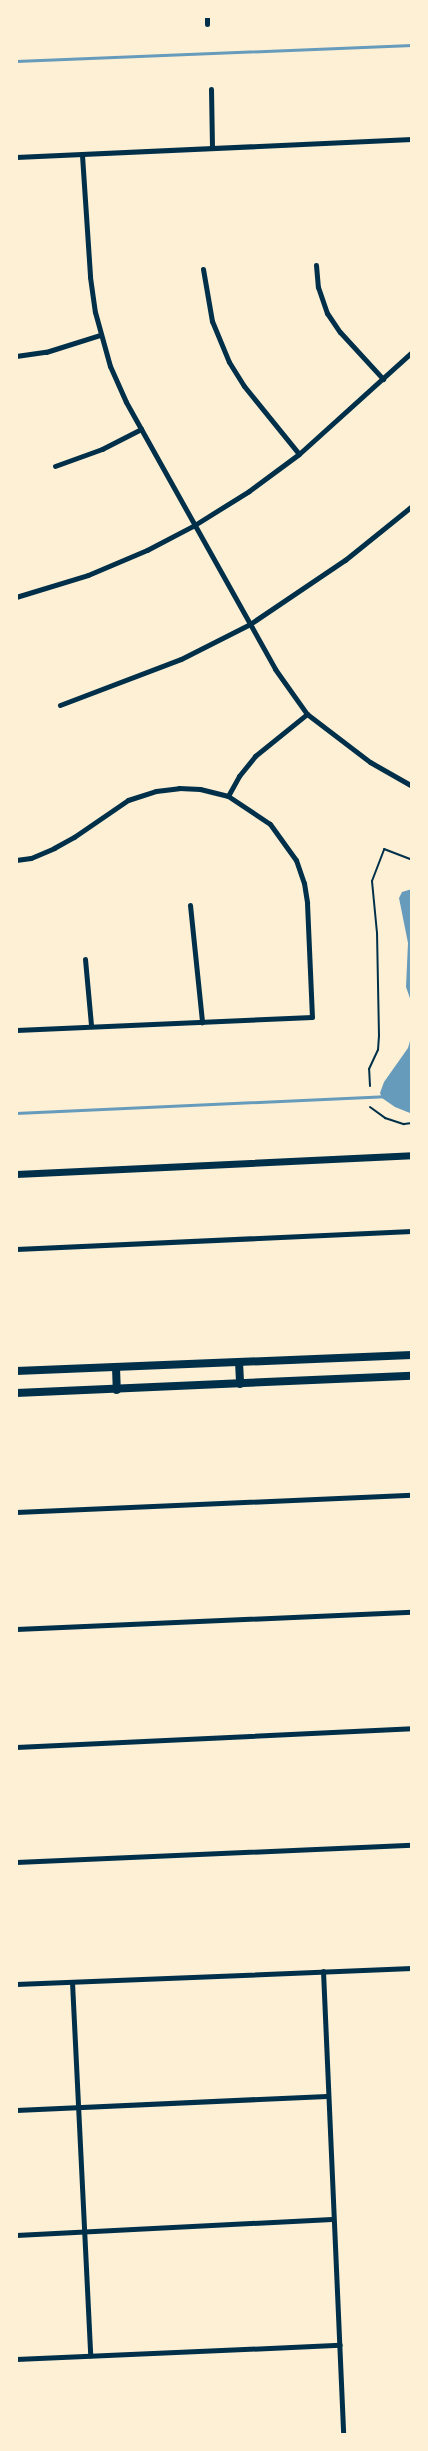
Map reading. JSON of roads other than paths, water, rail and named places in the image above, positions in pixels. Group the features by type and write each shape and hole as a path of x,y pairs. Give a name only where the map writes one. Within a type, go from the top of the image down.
{"main road":[{"path":"16,1371 412,1355"},
{"path":"239,1362 240,1384"},
{"path":"116,1367 117,1390"},
{"path":"16,1393 412,1376"}],"street":[{"path":"207,16 207,24"},
{"path":"211,89 212,146"},
{"path":"16,156 82,155 212,146 412,139"},
{"path":"82,155 90,277 100,335 110,366 141,429 193,526 274,669 307,714 370,762 412,786"},
{"path":"316,265 318,287 327,313 340,332 383,379"},
{"path":"203,269 212,321 229,362 244,386 299,454"},
{"path":"16,356 54,350 100,335"},
{"path":"16,597 88,575 147,550 193,526 249,491 299,454 412,352"},
{"path":"55,466 102,449 141,429"},
{"path":"60,705 181,659 250,624 345,560 412,506"},
{"path":"228,796 239,776 254,756 307,714"},
{"path":"16,860 31,858 54,848 74,837 128,800 156,791 193,789 228,796 270,824 296,860 304,883 307,903 312,1017 91,1025 16,1030"},
{"path":"190,905 202,1022"},
{"path":"85,959 91,1025"},
{"path":"16,1174 412,1155"},
{"path":"16,1249 412,1231"},
{"path":"16,1512 412,1495"},
{"path":"16,1629 412,1612"},
{"path":"16,1746 412,1728"},
{"path":"16,1862 412,1845"},
{"path":"16,1984 412,1968"},
{"path":"324,1971 332,2219 340,2345 343,2435"},
{"path":"72,1982 90,2356"},
{"path":"16,2110 327,2096"},
{"path":"16,2235 332,2219"},
{"path":"16,2359 340,2345"}],"water":[{"path":"412,889 412,1004 406,987 408,943 399,898 402,892"},
{"path":"412,1034 412,1113 410,1113 395,1107 382,1098 380,1093 384,1082 408,1048"}],"waterway":[{"path":"16,61 412,45"},
{"path":"16,1113 384,1096"}]}
